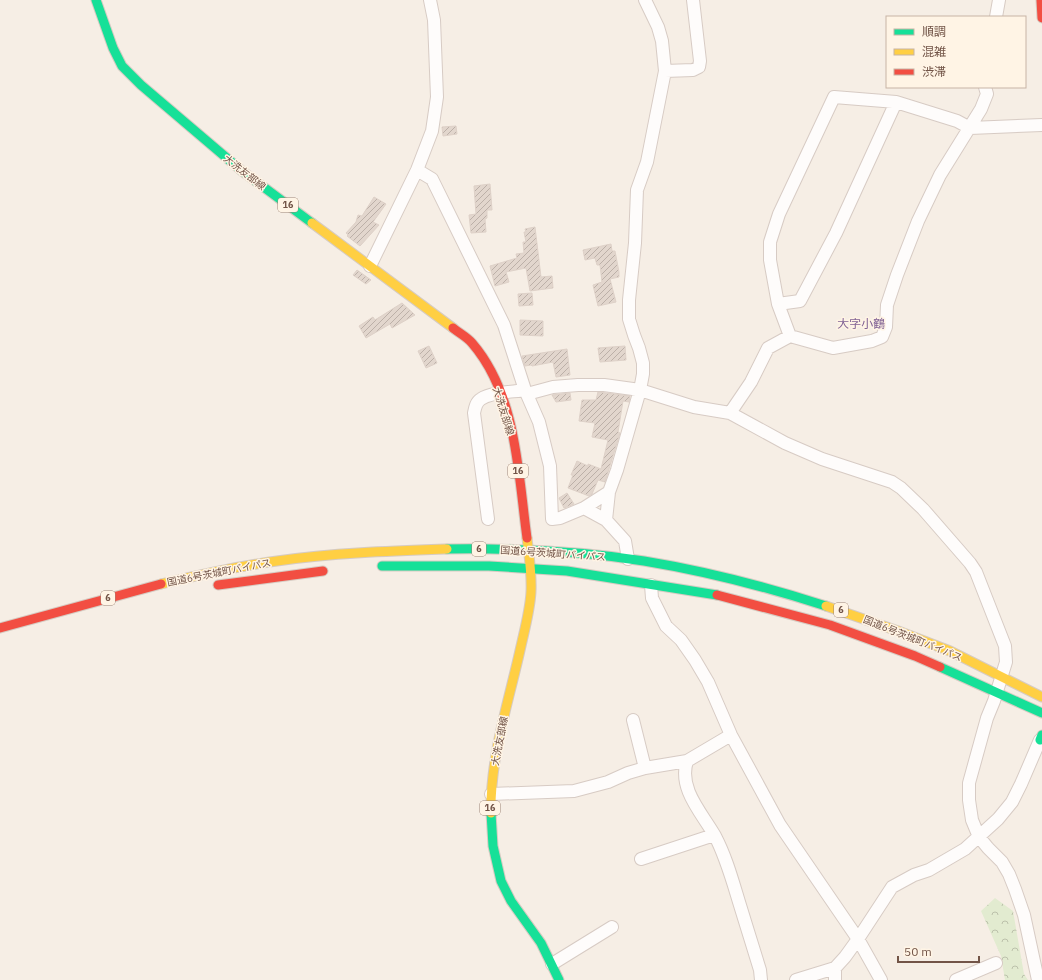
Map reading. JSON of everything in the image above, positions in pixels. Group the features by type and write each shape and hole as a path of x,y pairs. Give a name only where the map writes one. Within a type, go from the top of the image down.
{"main road":[{"name":"大洗友部線","path":"96,0 113,48 122,66 141,85 242,171 471,342 481,354 492,374 509,420 515,447 529,550 531,589 526,624 494,761 490,794 494,855 504,888 539,939 559,980"},
{"path":"1041,0 1042,18"},
{"name":"国道6号茨城町バイパス","path":"0,629 143,588 217,571 265,562 429,549 529,550 628,559 698,572 814,601 951,652 1042,697"},
{"name":"国道6号茨城町バイパス","path":"370,567 398,565 444,565 530,568 567,571 712,594 830,625 915,656 1042,713"},
{"name":"国道6号茨城町バイパス","path":"212,586 334,570"},
{"name":"国道6号茨城町バイパス","path":"0,629 121,604"}],"street":[{"path":"370,266 417,170 432,131 438,97 434,20 430,0"},
{"path":"606,520 609,492 617,470 640,390 643,374 639,348 629,319 629,300 635,243 638,190 647,162 665,71 662,41 658,27 644,0"},
{"path":"665,71 693,70 699,67 700,61 693,0"},
{"path":"996,16 999,0"},
{"path":"730,413 751,382 768,348 790,336 833,348 872,341 882,337 886,327 887,305 918,221 940,174 981,109 987,94 985,88"},
{"path":"790,336 778,304 770,260 770,242 779,214 834,97 896,102 957,121 970,128 1042,125"},
{"path":"778,304 800,301 836,233 896,102"},
{"path":"417,170 432,179 504,325 526,392 539,422 550,466 552,519 560,518 584,508 609,492"},
{"path":"488,519 474,413 478,402 482,398 500,393 526,392 553,386 604,385 640,390 694,407 730,413 785,443 822,459 892,482 901,488 923,509 970,563 976,572 1005,646 1006,662 987,718 969,783 969,800 972,820 979,837 1002,862 1009,874 1037,957 1038,980"},
{"path":"584,508 606,520 624,541 628,559"},
{"path":"651,585 652,598 666,626 681,640 708,682 731,735 780,826 858,940 881,980"},
{"path":"633,720 645,768"},
{"path":"490,794 574,791 608,782 628,773 645,768 687,761 731,735"},
{"path":"796,980 835,968 858,940 892,887 914,875 929,870 946,861 965,849 979,837 1012,802 1032,761 1041,737"},
{"path":"687,761 684,770 691,798 714,835 726,859 760,970 761,980"},
{"path":"641,859 714,835"},
{"path":"552,964 612,927"},
{"path":"956,980 996,963"},
{"path":"835,968 835,980"}],"green space":[{"path":"995,898 1013,911 1024,974 1028,980 1005,980 1001,956 981,911"}],"building":[{"path":"456,126 457,134 443,136 442,127"},
{"path":"490,184 492,210 487,210 487,218 485,219 486,232 471,233 469,215 476,214 474,186"},
{"path":"374,197 386,204 373,222 379,225 360,246 347,236 348,235 346,233 356,222 358,215 362,216"},
{"path":"535,227 541,277 552,276 553,288 530,291 526,268 506,272 509,282 495,286 490,266 517,258 516,254 524,253 523,242 526,242 524,232 526,232 525,229"},
{"path":"611,244 612,251 615,251 619,272 619,277 610,279 616,302 598,306 593,285 602,282 600,265 597,265 595,258 585,260 583,250"},
{"path":"357,270 371,280 366,284 353,275"},
{"path":"532,293 533,305 519,306 518,294"},
{"path":"402,303 415,315 392,328 390,324 366,338 359,326 373,317 375,320"},
{"path":"520,320 543,321 543,336 520,335"},
{"path":"429,346 437,363 426,368 418,351"},
{"path":"625,346 626,360 600,362 598,348"},
{"path":"567,349 570,375 556,377 553,362 525,366 522,356"},
{"path":"598,392 630,396 629,402 623,401 618,432 620,433 605,482 598,480 592,494 589,496 568,488 573,475 571,475 577,461 588,466 588,464 601,469 608,440 592,437 595,423 579,421 582,400 596,400"},
{"path":"570,393 571,400 556,402 552,395"},
{"path":"567,493 574,504 564,508 559,498"}],"traffic: fast":[{"path":"96,0 113,48 122,66 141,85 242,171 312,223"},
{"path":"447,549 546,551 644,561 736,580 826,606"},
{"path":"382,566 489,566 567,571 717,595"},
{"path":"940,667 1042,713"},
{"path":"1040,740 1042,735"},
{"path":"491,813 493,846 501,881 511,901 541,943 559,980"}],"traffic: slow":[{"path":"312,223 453,328"},
{"path":"491,813 497,750 530,606 531,578 527,538"},
{"path":"161,584 233,568 298,558 447,549"},
{"path":"826,606 950,651 1042,697"}],"traffic: jam":[{"path":"1041,0 1042,18"},
{"path":"453,328 472,343 487,364 498,386 507,410 518,461 527,538"},
{"path":"218,585 323,571"},
{"path":"0,628 161,584"},
{"path":"717,595 830,625 915,656 940,667"}],"district":[{"name":"大字小鶴","path":"861,324"}]}
